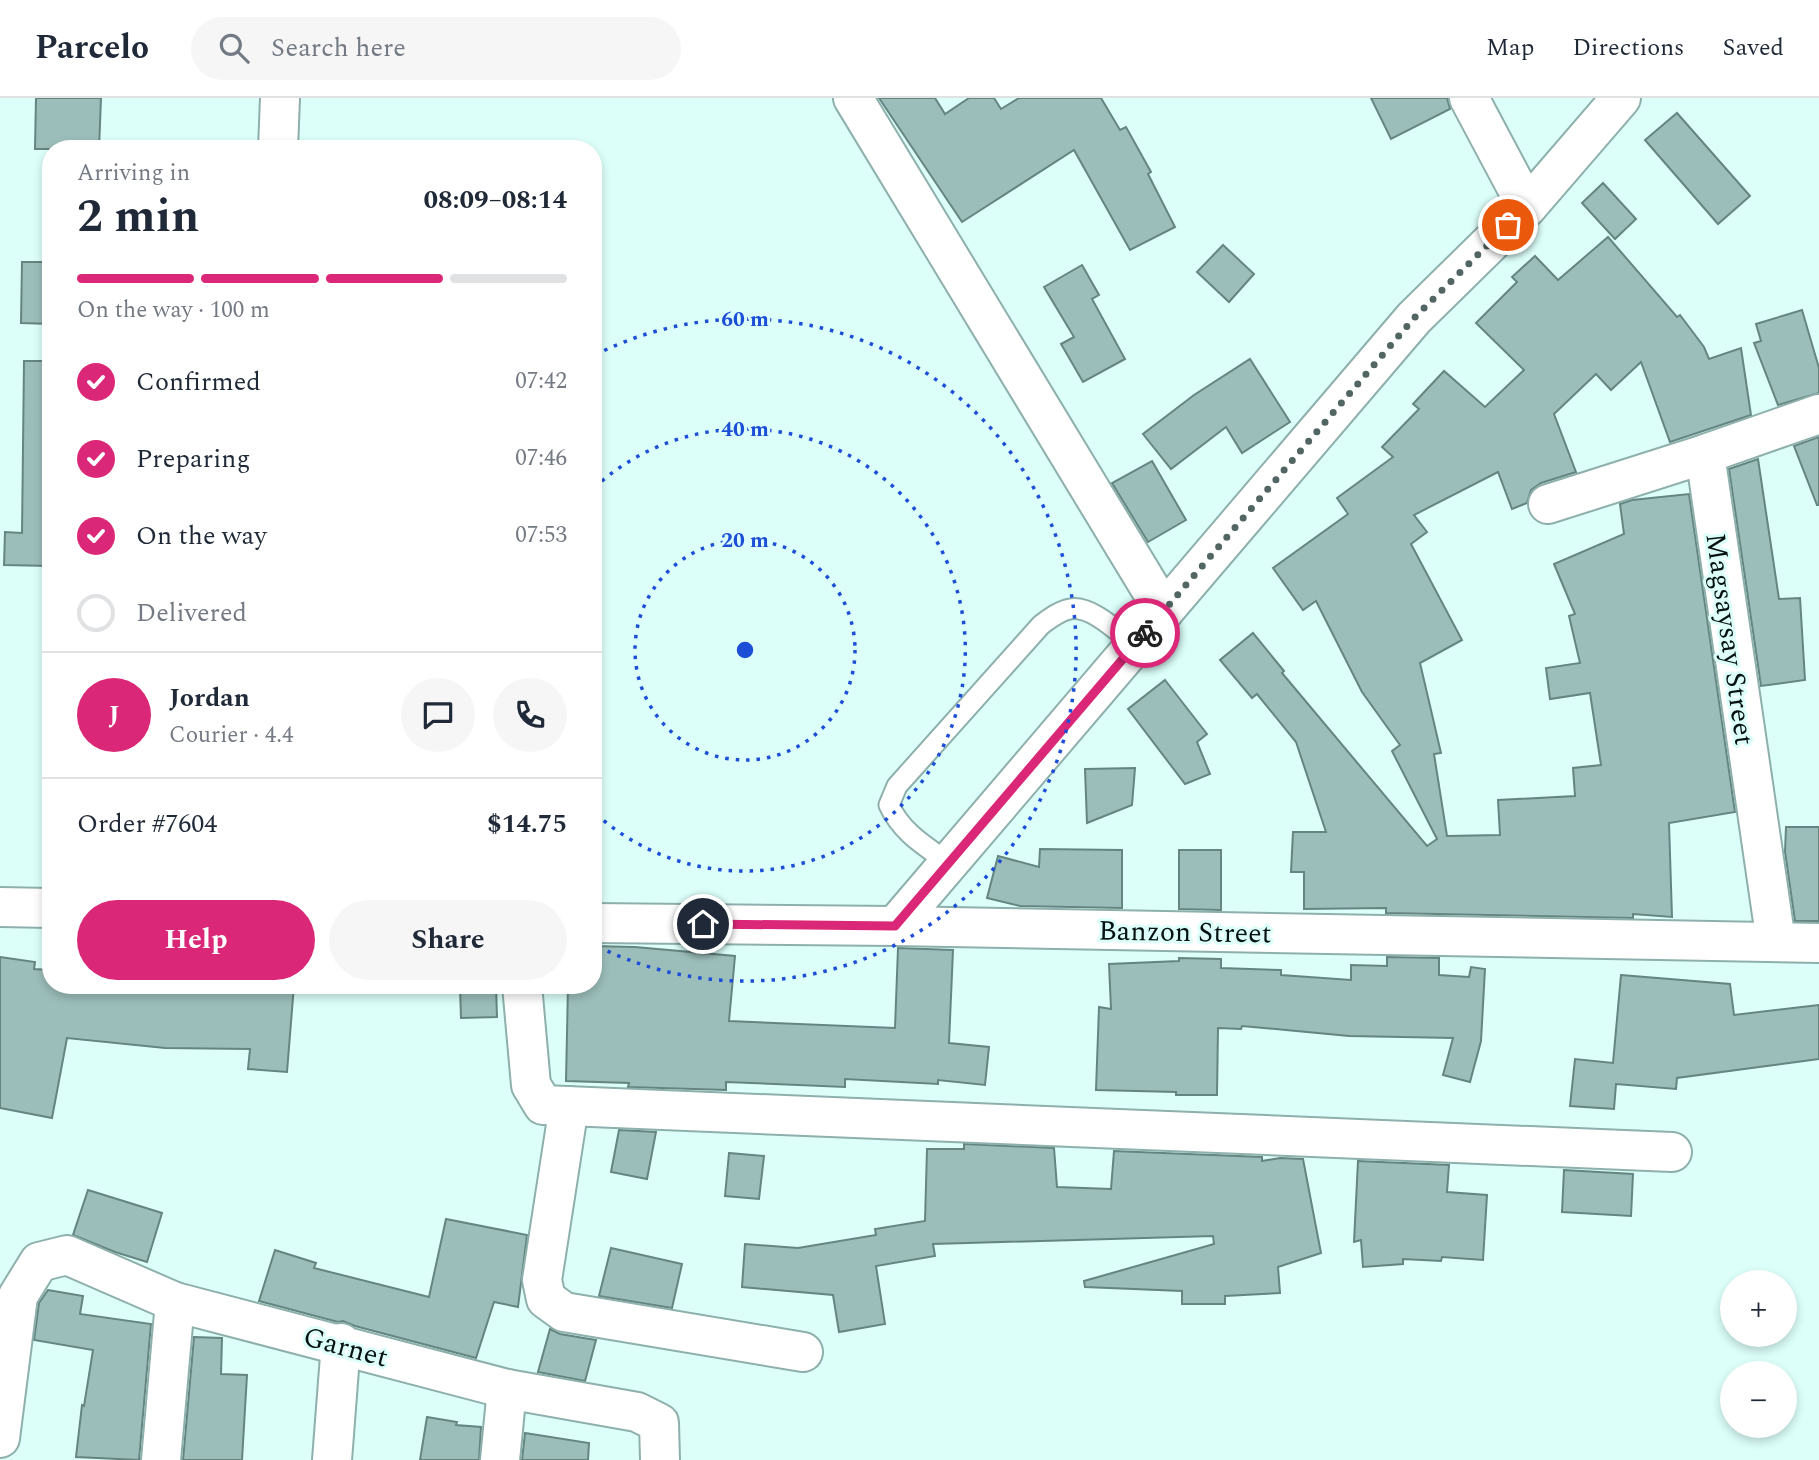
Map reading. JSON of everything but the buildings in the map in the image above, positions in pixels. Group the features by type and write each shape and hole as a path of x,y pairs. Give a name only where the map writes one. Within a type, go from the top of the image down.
{"street":[{"path":"278,140 280,98"},
{"path":"853,98 1164,611"},
{"path":"1469,98 1527,207"},
{"path":"895,926 1414,318 1527,207 1621,98"},
{"path":"1548,504 1819,414"},
{"name":"Magsaysay Street","path":"1705,454 1776,943"},
{"path":"0,907 42,908"},
{"name":"Banzon Street","path":"602,923 1819,943"},
{"path":"523,994 531,1085 543,1105 1672,1152"},
{"path":"569,1106 542,1280 546,1299 564,1312 803,1352"},
{"name":"Garnet","path":"0,1438 18,1296 39,1262 67,1255 175,1302 341,1343 507,1389 637,1412 660,1442"},
{"path":"162,1460 175,1302"},
{"path":"332,1460 341,1343"},
{"path":"499,1460 507,1389"}],"lane":[{"path":"949,863 910,835 895,819 889,805 897,786 1041,625 1052,618 1072,608 1089,610 1135,645"}],"way so far":[{"path":"1145,633 1414,318 1508,225"}],"route":[{"path":"703,924 895,926 1145,633"}]}
